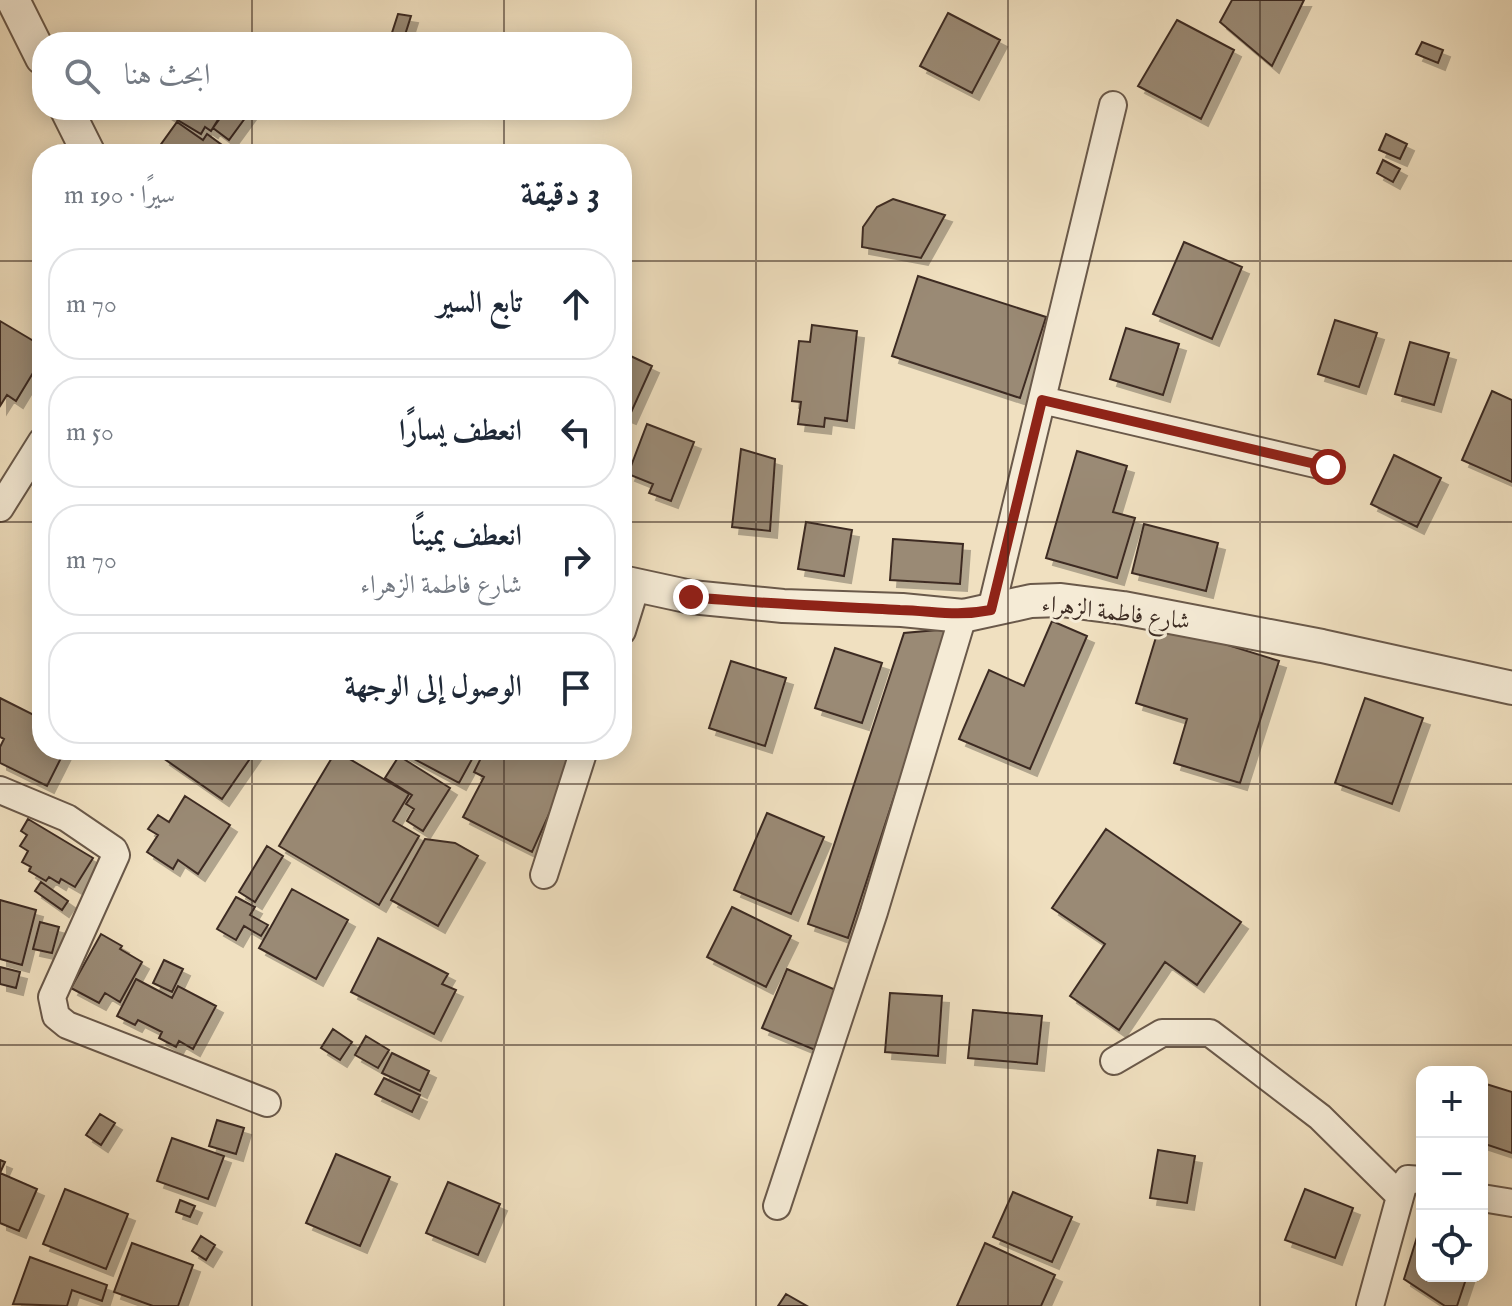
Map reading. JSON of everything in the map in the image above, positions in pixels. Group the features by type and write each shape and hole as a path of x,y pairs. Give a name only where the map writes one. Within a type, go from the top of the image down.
{"street":[{"path":"13,0 32,38"},
{"path":"777,1206 977,613 1042,400 1113,105"},
{"path":"72,120 84,144"},
{"path":"1042,400 1328,467"},
{"path":"0,508 32,457"},
{"name":"شارع فاطمة الزهراء","path":"632,585 691,597 783,606 977,613 1031,601 1061,600 1123,608 1322,646 1512,688"},
{"path":"544,875 581,760"},
{"path":"0,790 67,818 114,850 116,855 52,997 56,1016 67,1025 267,1103"},
{"path":"1114,1061 1162,1033 1210,1033 1320,1117 1400,1196"},
{"path":"1370,1306 1400,1196 1408,1179 1416,1180"},
{"path":"1488,1199 1512,1203"}],"building":[{"path":"1232,0 1304,0 1272,66 1220,22"},
{"path":"948,13 1000,40 972,93 920,66"},
{"path":"398,14 411,16 406,32 392,32"},
{"path":"1177,20 1234,50 1201,119 1138,86"},
{"path":"1422,42 1443,50 1438,63 1416,54"},
{"path":"178,120 218,120 211,131 205,127 201,134"},
{"path":"219,120 244,120 229,140 213,128"},
{"path":"177,122 203,140 207,134 221,144 161,144"},
{"path":"1386,134 1407,144 1400,159 1379,150"},
{"path":"1383,160 1400,169 1393,182 1377,173"},
{"path":"893,199 945,215 921,258 862,247 863,227 877,207"},
{"path":"1184,242 1242,267 1212,339 1153,314"},
{"path":"918,276 1046,317 1020,398 892,356"},
{"path":"1335,320 1377,333 1359,387 1318,374"},
{"path":"0,321 32,340 32,375 16,401 7,395 0,406"},
{"path":"812,325 857,331 847,421 825,418 824,427 798,424 801,402 792,401 799,341 810,342"},
{"path":"1126,328 1179,344 1163,395 1110,379"},
{"path":"1410,342 1449,353 1434,405 1395,394"},
{"path":"632,357 652,366 632,410"},
{"path":"1492,391 1512,400 1512,482 1462,460"},
{"path":"647,424 694,442 671,501 649,493 653,484 632,476 632,463"},
{"path":"741,449 775,459 770,531 732,527"},
{"path":"1077,451 1127,466 1113,512 1135,518 1117,578 1046,558"},
{"path":"1394,455 1441,478 1417,527 1371,504"},
{"path":"806,522 852,530 844,576 798,569"},
{"path":"1144,524 1218,543 1206,591 1132,573"},
{"path":"893,539 963,544 960,584 890,580"},
{"path":"1052,621 1087,636 1030,769 959,739 989,670 1024,686"},
{"path":"1160,624 1279,661 1240,783 1174,763 1187,719 1136,703"},
{"path":"949,629 848,938 808,924 904,633"},
{"path":"835,648 882,663 862,723 815,708"},
{"path":"731,661 786,678 765,746 709,728"},
{"path":"0,698 32,714 32,760 60,760 47,786 0,763 0,747 4,739 0,737"},
{"path":"1365,698 1423,718 1392,804 1335,783"},
{"path":"166,760 249,760 222,799"},
{"path":"331,760 351,760 409,794 393,821 419,836 379,905 279,846"},
{"path":"396,760 405,760 450,788 423,831 407,821 414,809 406,804 412,795 385,778"},
{"path":"416,760 472,760 459,783"},
{"path":"480,760 573,761 532,852 463,817 484,777 474,772"},
{"path":"185,796 230,825 198,874 178,860 173,869 147,852 158,835 148,829 158,815 169,822"},
{"path":"767,813 824,837 791,914 734,890"},
{"path":"28,819 93,858 75,887 61,879 59,883 49,877 46,881 29,871 31,867 22,862 28,851 20,846 27,835 21,831"},
{"path":"1106,829 1241,922 1197,985 1165,962 1119,1030 1070,996 1105,944 1052,908"},
{"path":"425,839 455,843 478,856 438,926 391,900"},
{"path":"267,846 283,856 255,902 239,892"},
{"path":"41,882 68,901 62,910 35,891"},
{"path":"292,889 348,920 316,979 259,948"},
{"path":"236,897 255,907 250,915 268,925 261,936 244,926 236,940 217,929"},
{"path":"0,900 36,910 22,965 0,959"},
{"path":"732,907 791,936 766,987 707,957"},
{"path":"40,922 59,927 52,953 33,949"},
{"path":"101,934 142,962 120,1002 105,993 99,1003 71,988"},
{"path":"378,938 448,974 442,984 456,990 434,1034 351,992"},
{"path":"164,960 183,969 172,992 153,983"},
{"path":"0,967 20,972 16,988 0,984"},
{"path":"787,969 845,994 820,1052 762,1028"},
{"path":"136,979 172,998 178,986 216,1006 193,1049 179,1041 176,1047 159,1038 162,1032 138,1020 135,1025 117,1016"},
{"path":"890,993 942,996 938,1056 885,1052"},
{"path":"973,1010 1042,1016 1037,1064 968,1058"},
{"path":"333,1029 352,1042 340,1060 321,1048"},
{"path":"366,1036 389,1050 378,1068 355,1055"},
{"path":"392,1053 429,1071 420,1091 382,1073"},
{"path":"384,1078 420,1095 412,1112 375,1094"},
{"path":"1488,1085 1512,1092 1512,1153 1488,1145"},
{"path":"100,1114 115,1123 101,1145 86,1135"},
{"path":"217,1120 244,1128 236,1154 209,1146"},
{"path":"172,1138 224,1156 208,1199 157,1181"},
{"path":"1158,1150 1195,1156 1187,1203 1150,1198"},
{"path":"336,1154 390,1177 360,1246 306,1223"},
{"path":"0,1173 37,1189 19,1231 0,1223"},
{"path":"448,1182 500,1204 478,1255 426,1233"},
{"path":"65,1189 128,1214 106,1269 43,1244"},
{"path":"1305,1189 1353,1208 1335,1258 1285,1240"},
{"path":"1013,1192 1072,1217 1052,1262 993,1237"},
{"path":"180,1200 195,1206 190,1217 176,1212"},
{"path":"201,1236 215,1245 206,1260 192,1251"},
{"path":"1416,1240 1416,1282 1465,1282 1457,1306 1445,1306 1404,1279"},
{"path":"132,1243 193,1265 178,1306 153,1306 114,1292"},
{"path":"985,1243 1055,1275 1041,1306 957,1306"},
{"path":"30,1257 107,1285 102,1301 72,1290 67,1306 13,1304"},
{"path":"786,1294 807,1306 778,1306"}],"route":[{"path":"691,597 783,606 902,610 963,616 991,610 1042,400 1328,467"}]}
